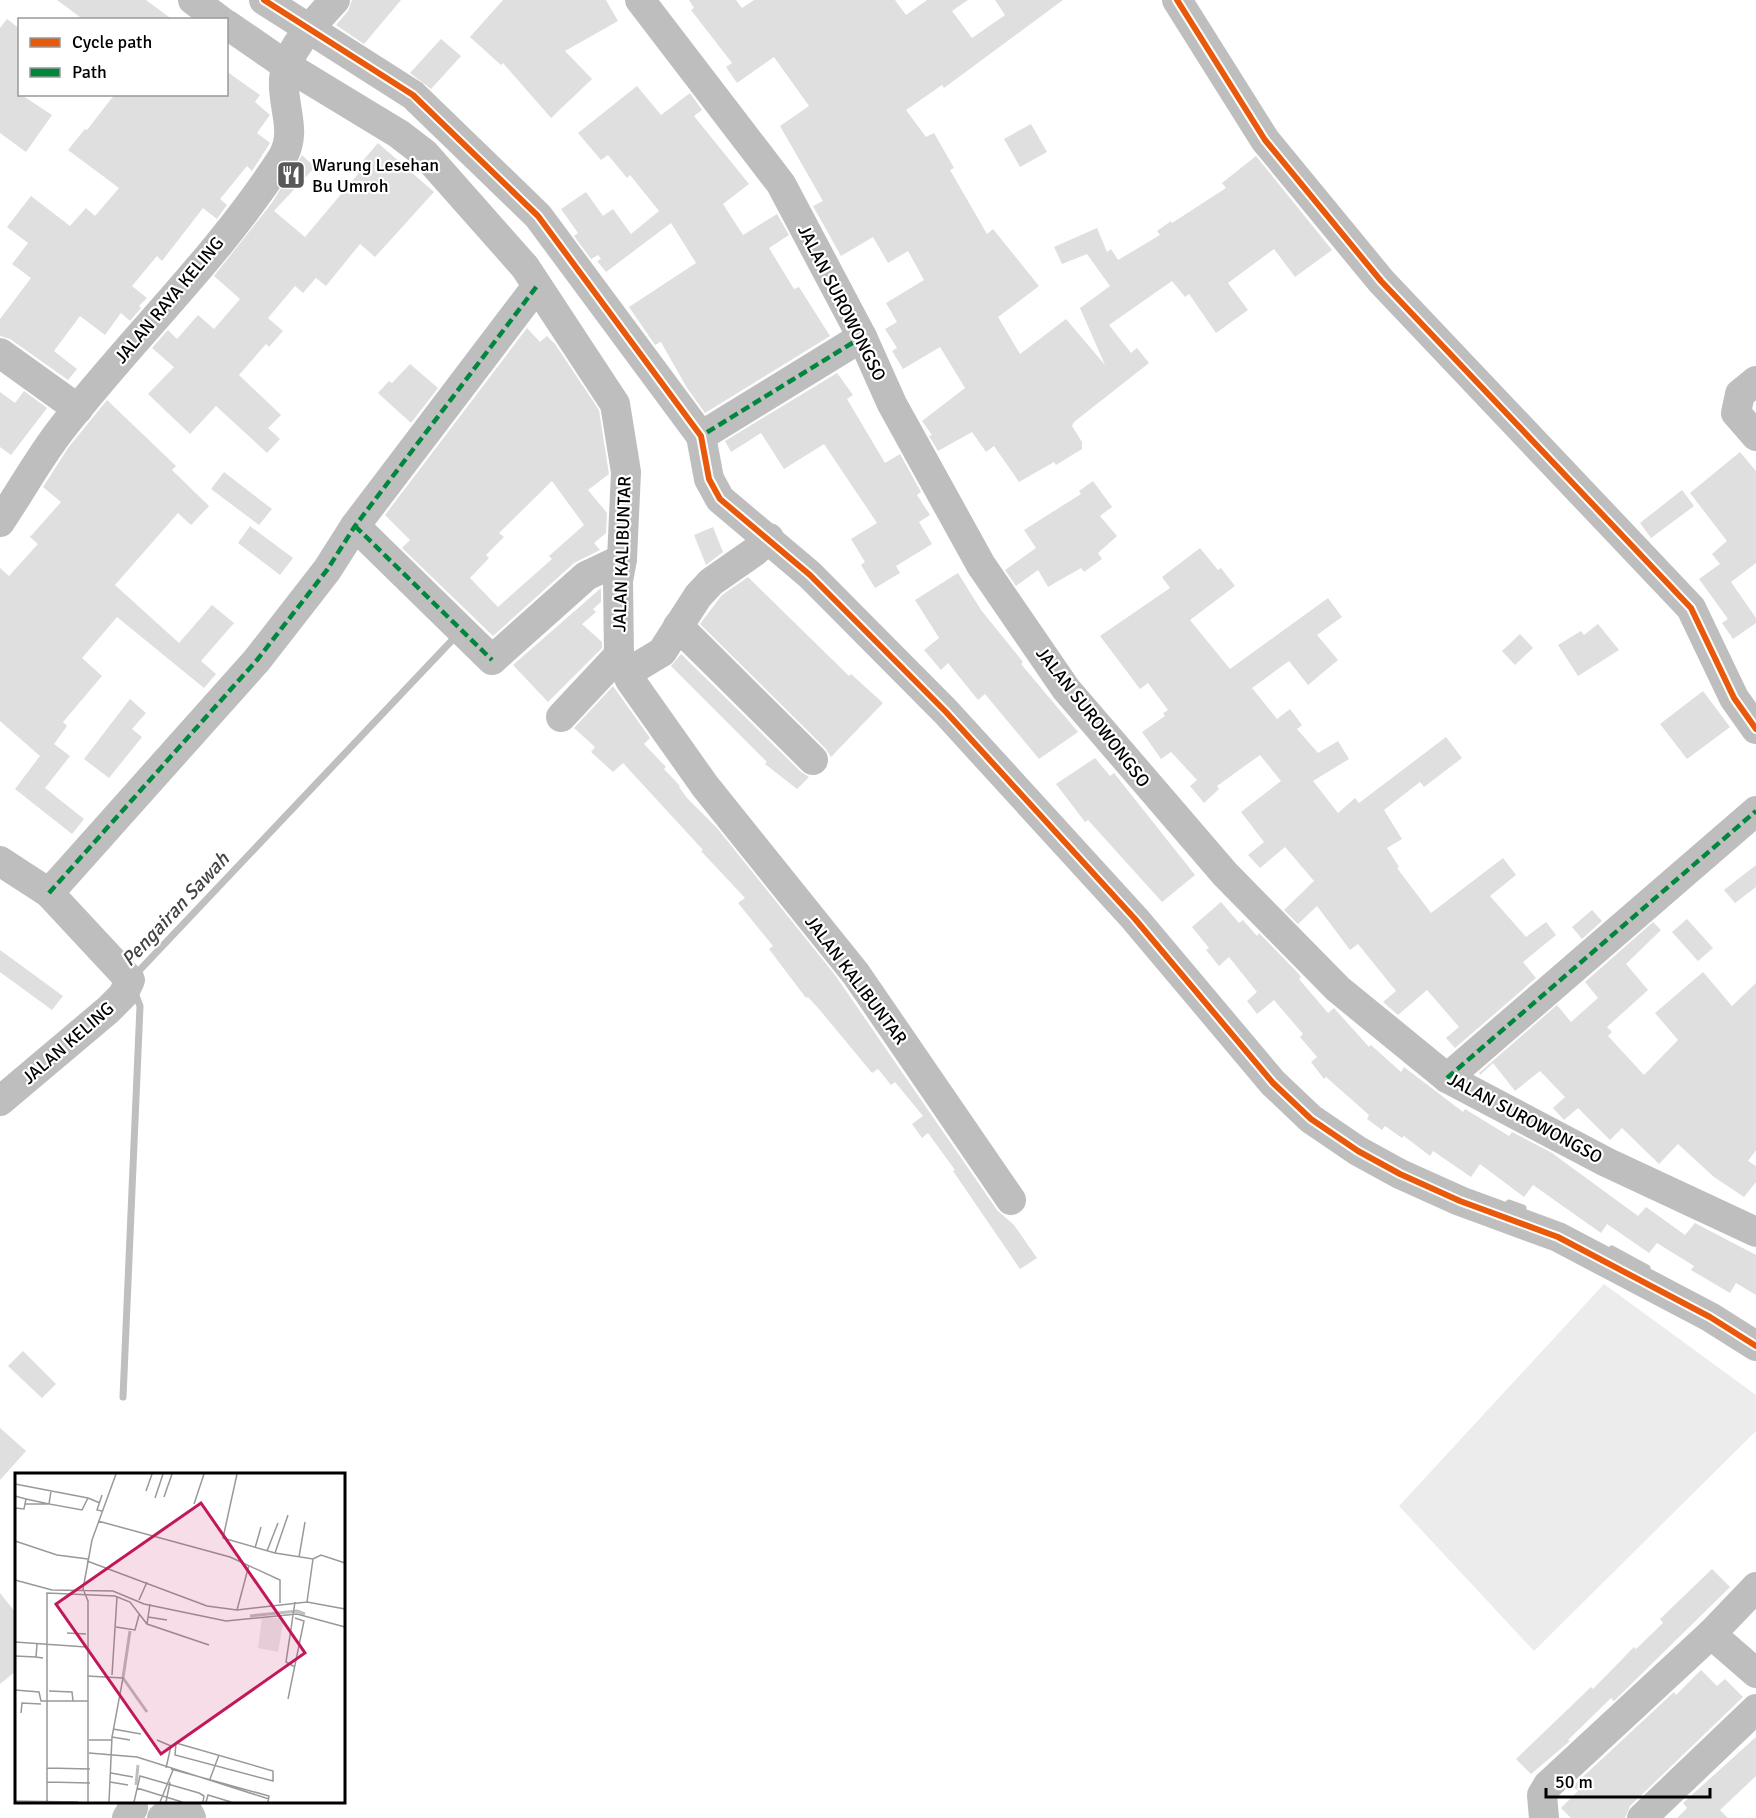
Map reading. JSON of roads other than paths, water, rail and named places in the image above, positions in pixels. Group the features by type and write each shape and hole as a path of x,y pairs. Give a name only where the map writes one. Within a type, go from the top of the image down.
{"street":[{"path":"193,0 217,18"},
{"path":"264,0 414,95 538,216 701,436 709,479 720,500 761,545 810,575 946,712 1135,919 1273,1083 1311,1119 1358,1151 1400,1174 1449,1196 1558,1237 1710,1317 1756,1346"},
{"path":"287,65 309,29 335,0"},
{"name":"JALAN SUROWONGSO","path":"640,0 781,184 862,337 891,404 981,565 1066,689 1233,883 1338,988 1447,1078 1606,1162 1756,1232"},
{"path":"1177,0 1265,140 1381,281 1691,608 1734,698 1756,729"},
{"name":"JALAN KALIBUNTAR","path":"228,25 287,65 399,134 425,154 525,267 615,404 626,472 622,559 618,580 637,662 705,786 856,974 1011,1200"},
{"name":"JALAN RAYA KELING","path":"1,520 62,428 238,218 283,156 291,130 286,113 284,80 287,65"},
{"path":"0,861 49,893 257,660 327,570 355,526 537,286"},
{"path":"701,436 862,337"},
{"path":"0,353 78,409"},
{"path":"1756,381 1740,394 1736,413 1756,436"},
{"path":"355,526 492,660 586,576 622,559"},
{"path":"561,717 637,662 678,626 698,596 711,582 761,545"},
{"path":"678,626 813,760"},
{"path":"1447,1078 1756,811"},
{"name":"JALAN KELING","path":"0,1101 108,1010 123,996 130,980 49,893"},
{"path":"1544,1818 1541,1806 1548,1785 1711,1634 1756,1587"},
{"path":"1711,1634 1756,1673"},
{"path":"1642,1818 1756,1709"},
{"path":"127,1818 133,1808 132,1803"},
{"path":"162,1818 177,1810 189,1814 191,1818"}],"waterway":[{"name":"Pengairan Sawah","path":"135,975 457,635"},
{"name":"Pengairan Sawah","path":"123,1397 140,1006 135,993"},
{"path":"1509,1203 1523,1208"},
{"path":"1612,1249 1647,1268"}],"place":[{"name":"Warung Lesehan Bu Umroh","path":"291,175"}]}
